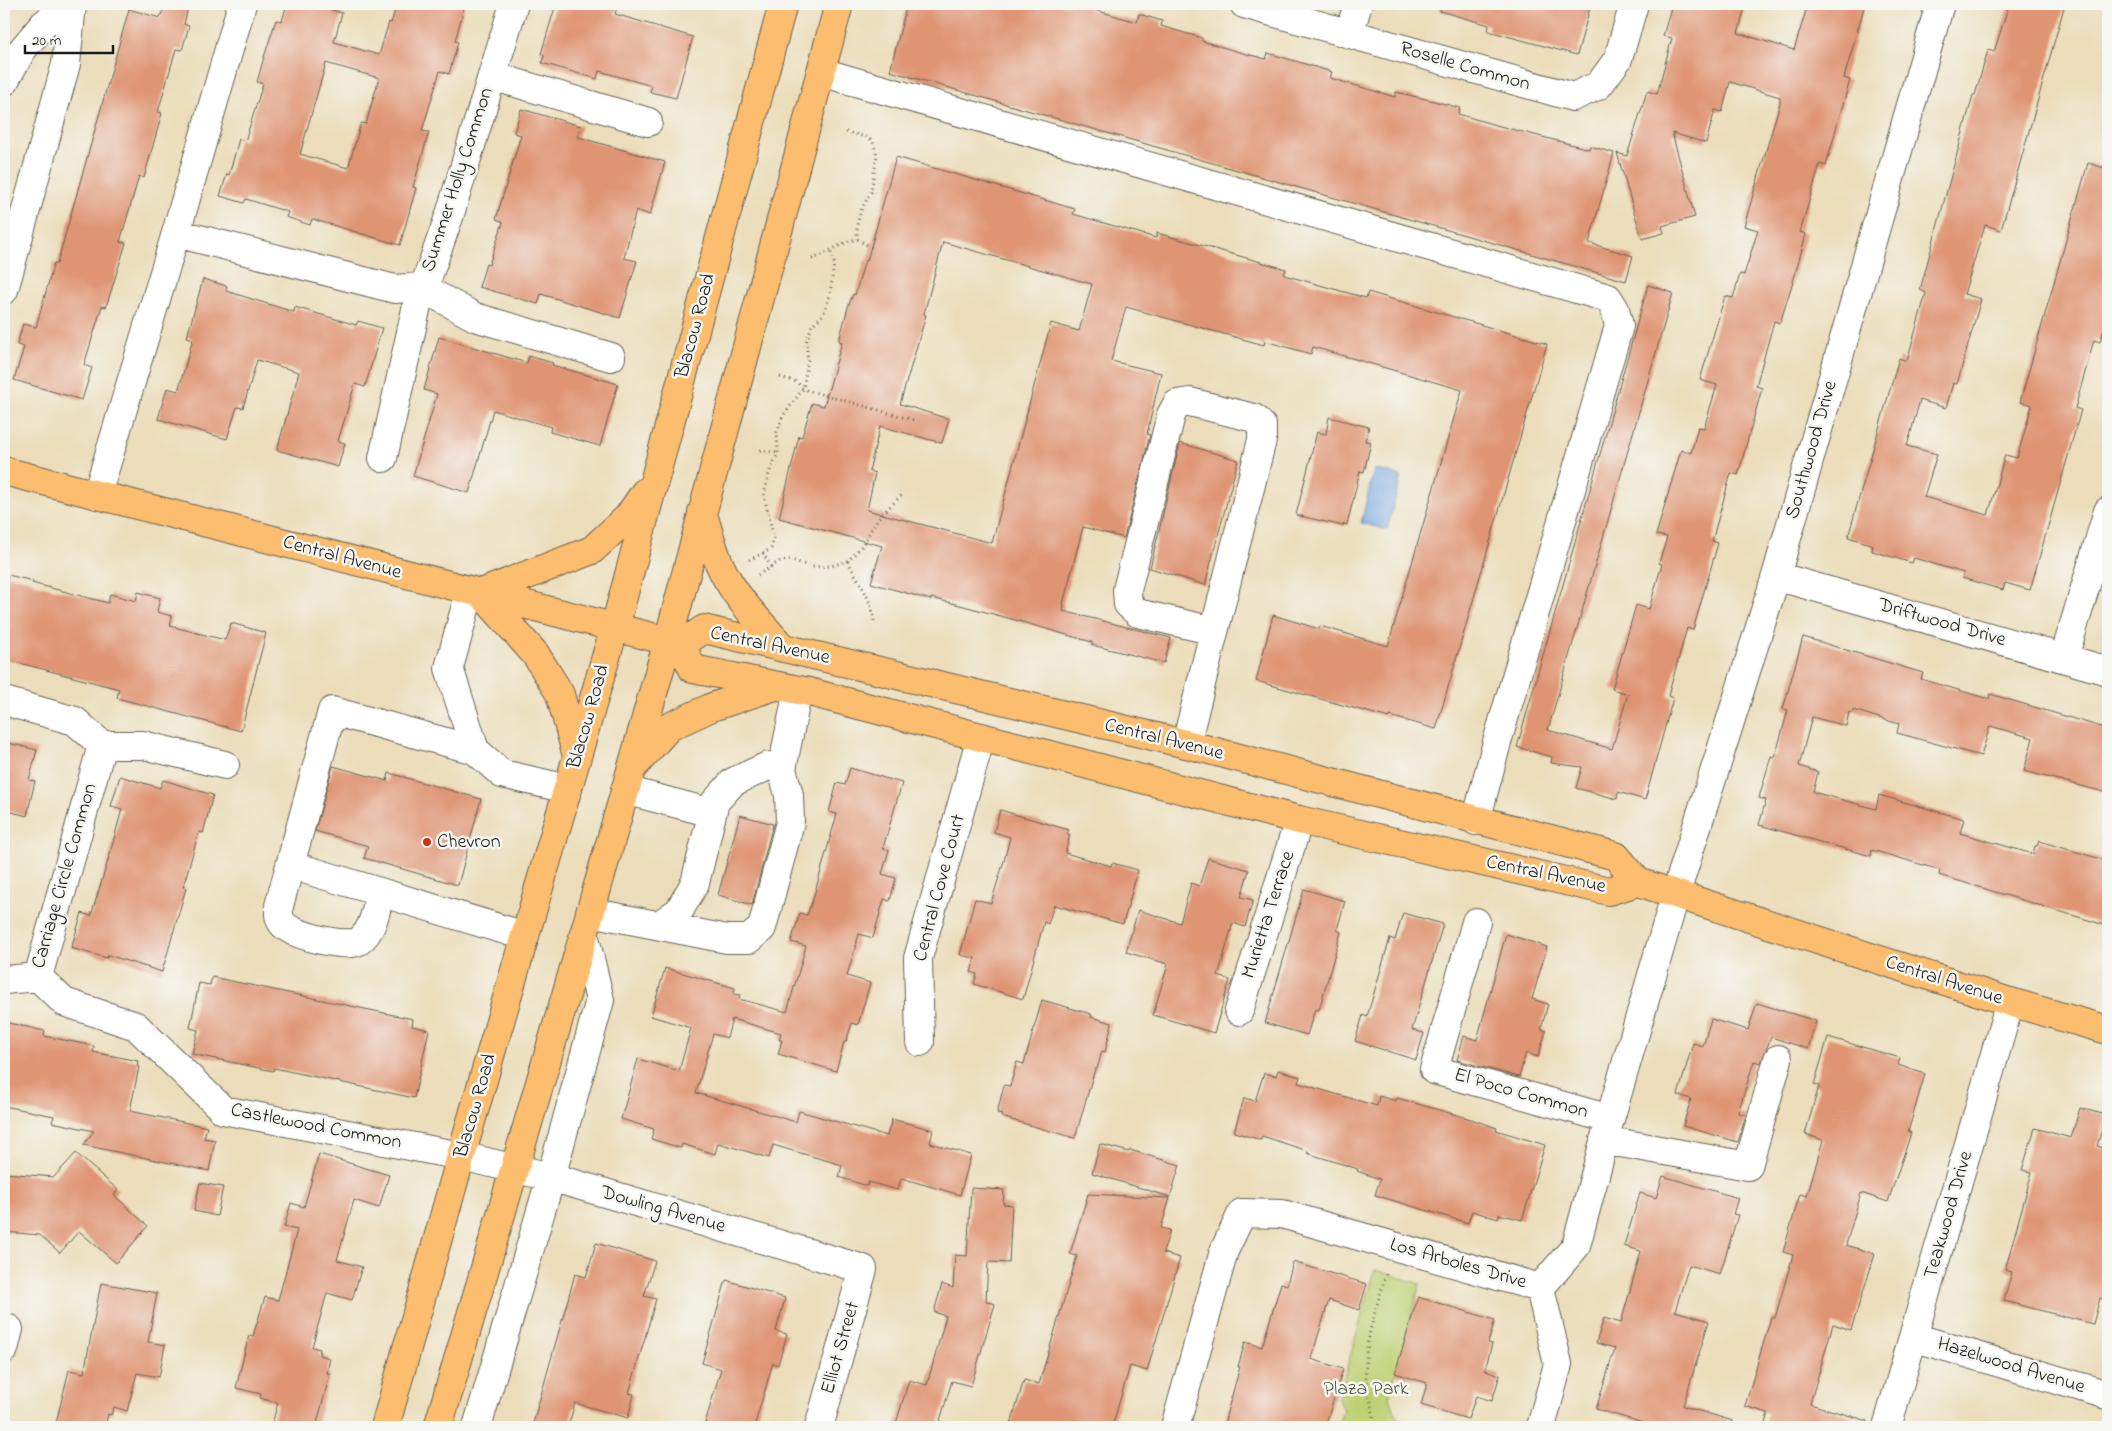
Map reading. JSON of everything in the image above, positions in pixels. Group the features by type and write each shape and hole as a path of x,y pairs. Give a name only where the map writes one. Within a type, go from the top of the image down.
{"main road":[{"name":"Blacow Road","path":"385,1427 461,1156 615,626 783,4"},
{"path":"438,1427 628,780 674,643 702,512 839,4"},
{"name":"Central Avenue","path":"4,471 615,626 674,643 693,669 787,688 1299,820 1609,890 1638,882 2010,1002 2108,1030"},
{"path":"577,756 560,694 536,655 475,592 592,550 628,517 655,477"},
{"path":"702,512 719,564 728,580 742,601 784,648"},
{"name":"Central Avenue","path":"674,643 704,629 1186,744 1616,856 1638,882"},
{"path":"628,780 668,727 712,707 787,688"}],"street":[{"path":"4,82 22,50 44,24 71,4"},
{"path":"4,290 66,64 71,4"},
{"path":"97,494 176,233 242,4"},
{"name":"Summer Holly Common","path":"176,233 395,289 421,287 427,279 450,214 514,4"},
{"name":"Roselle Common","path":"1244,4 1573,97 1599,85 1618,59 1634,4"},
{"path":"1349,34 1358,4"},
{"name":"Southwood Drive","path":"1676,893 1776,576 1940,4"},
{"path":"821,72 1608,298 1616,309 1619,326 1497,742 1476,821"},
{"path":"492,76 648,122"},
{"path":"383,458 421,287 475,317 611,357"},
{"path":"1186,744 1262,440 1262,426 1254,418 1190,402 1177,404 1170,415 1127,590 1128,604 1138,613 1214,631"},
{"path":"2064,658 2108,511"},
{"name":"Driftwood Drive","path":"1776,576 2108,670"},
{"path":"475,592 449,668 475,750"},
{"path":"477,1427 551,1177 600,1000 587,923 659,925 727,938 749,939 762,928 790,822 789,795 782,769 787,688"},
{"path":"4,702 75,721 102,745 144,745 225,765"},
{"path":"380,892 371,925 365,936 357,943 348,945 299,934 283,925 279,917 279,906 332,711 475,750 502,774 568,789"},
{"name":"Central Cove Court","path":"920,1042 918,958 980,737"},
{"name":"Carriage Circle Common","path":"4,980 38,977 102,745"},
{"path":"659,925 679,911 695,883 715,802 733,782 768,766 782,769"},
{"path":"628,780 712,813"},
{"name":"Murietta Terrace","path":"1239,1011 1299,820"},
{"path":"307,870 525,936"},
{"name":"Los Arboles Drive","path":"1175,1427 1224,1251 1242,1213 1282,1214 1540,1288 1576,1246 1607,1130 1676,893"},
{"name":"El Poco Common","path":"1476,922 1434,1070 1607,1130"},
{"name":"Castlewood Common","path":"38,977 64,1002 136,1026 223,1110 461,1156"},
{"name":"Teakwood Drive","path":"1887,1427 2010,1002"},
{"path":"1607,1130 1748,1166 1778,1059"},
{"name":"Dowling Avenue","path":"461,1156 551,1177 863,1269"},
{"name":"Elliot Street","path":"819,1427 863,1269"},
{"path":"1540,1288 1558,1364 1541,1427"},
{"name":"Hazelwood Avenue","path":"1913,1337 2108,1395"}],"path":[{"path":"846,132 873,142 877,156 871,192 861,210 857,225 857,239"},
{"path":"812,259 830,252 847,240 857,239 874,249"},
{"path":"744,562 771,549 774,538 764,496 769,473 778,453 777,432 783,416 803,389 808,359 806,343 812,325 823,315 830,295 834,263 830,252"},
{"path":"780,377 797,382 803,389 914,420"},
{"path":"760,450 778,453"},
{"path":"753,577 780,561 791,560 812,567 831,566 848,561 862,546 878,518 902,495"},
{"path":"764,553 771,567"},
{"path":"848,561 869,600 874,614 874,622"},
{"path":"1373,1427 1374,1419 1366,1376 1368,1341 1394,1245"}],"green space":[{"name":"Plaza Park","path":"1375,1270 1420,1284 1389,1397 1398,1419 1395,1427 1338,1427 1343,1410 1338,1399"}],"water":[{"path":"1374,469 1401,476 1387,530 1361,523"}],"building":[{"path":"165,4 189,4 184,24 189,26 182,50 176,49 158,112 162,113 144,178 139,176 120,242 126,243 106,307 102,306 84,365 92,368 82,400 14,380 24,347 17,345 23,324 36,327 54,263 57,264 129,9 160,18"},
{"path":"287,4 310,4 342,13 334,42 379,55 389,22 391,23 397,4 465,4 455,41 458,42 449,74 440,71 422,131 429,132 413,187 416,188 400,245 312,219 310,225 286,217 288,212 246,199 244,203 220,196 227,174 229,175 239,139 245,141 263,84 257,82 276,20 282,21","holes":["326,63 379,78 366,124 361,123 348,168 300,154"]},
{"path":"556,4 618,4 615,14 693,37 676,98 650,92 652,86 599,71 597,79 542,63 544,55 541,54"},
{"path":"907,4 1088,4 1088,8 1137,22 1139,14 1162,21 1161,26 1202,38 1202,41 1239,52 1266,59 1268,53 1332,72 1330,78 1395,97 1396,92 1434,101 1460,108 1458,114 1492,124 1589,149 1590,146 1614,153 1589,243 1633,256 1626,281 890,71"},
{"path":"1441,4 1591,4 1577,55 1488,31 1489,25 1440,11"},
{"path":"1672,4 1746,4 1738,33 1794,50 1808,4 1865,4 1844,78 1850,80 1826,166 1820,164 1800,232 1806,234 1780,323 1774,321 1756,386 1762,388 1738,475 1731,473 1712,541 1718,543 1693,630 1687,628 1668,696 1673,698 1645,800 1618,792 1617,799 1576,788 1582,767 1551,763 1552,757 1517,747 1648,285 1673,293 1548,730 1612,749 1628,694 1612,689 1636,605 1649,609 1662,564 1659,563 1667,537 1656,535 1681,450 1691,453 1698,427 1704,428 1717,385 1700,380 1725,296 1733,298 1740,274 1744,275 1758,230 1744,226 1780,103 1780,97 1730,82 1722,112 1715,110 1706,143 1672,133 1695,217 1662,226 1664,233 1642,239 1617,153 1627,156 1647,91 1657,94 1672,38 1663,36"},
{"path":"2009,4 2065,4 2001,230 1985,225 1964,294 1981,299 1957,384 1953,383 1946,408 1920,400 1907,446 1937,454 1924,497 1988,515 2005,455 2017,458 2032,405 2020,402 2088,163 2108,169 2108,316 2100,342 2094,340 2075,408 2081,410 2030,590 2005,583 2003,590 1962,578 1964,573 1914,558 1912,563 1872,551 1873,545 1848,537 1899,358 1907,361 1926,293 1920,290 1973,95 1975,95 1988,50 1994,52"},
{"path":"521,109 581,126 578,137 665,162 650,215 636,210 624,258 637,261 620,318 541,294 538,304 479,287 486,264 489,265 503,222 496,219 521,135 514,133"},
{"path":"896,157 1075,209 1073,214 1156,238 1157,233 1286,269 1284,275 1366,298 1368,292 1547,344 1436,729 1256,681 1273,615 1319,629 1320,626 1388,646 1462,390 1313,347 1311,354 1265,341 1264,345 1126,307 1111,361 1161,373 1147,434 1150,435 1124,538 1083,527 1063,604 1063,611 1171,638 1164,663 1092,645 1092,642 1008,618 931,598 931,600 871,583 882,546 779,518 799,436 802,437 812,403 824,406 842,342 839,341 848,307 853,294 855,295 865,260 867,261","holes":["943,242 1092,284 1079,331 1051,323 992,543 867,510 875,473 869,471 880,426 942,443 949,419 900,404 926,315 924,314"]},
{"path":"203,279 227,286 226,291 294,312 295,307 356,325 358,321 382,328 365,387 355,384 338,441 345,443 338,467 277,450 299,372 257,360 243,408 237,407 227,439 158,419 167,388 178,391 193,339 187,337"},
{"path":"439,337 527,363 529,356 553,363 552,365 618,384 600,446 550,432 551,427 493,410 469,493 413,476 437,394 424,390"},
{"path":"1329,417 1369,427 1365,441 1371,442 1364,472 1360,471 1347,525 1344,524 1343,526 1296,515 1317,432 1326,434"},
{"path":"1180,443 1238,460 1205,585 1150,568"},
{"path":"8,575 108,603 110,594 136,601 138,592 160,598 157,612 172,616 170,626 225,640 231,623 266,633 241,731 117,698 119,689 4,659 4,590"},
{"path":"1803,637 1923,673 1921,679 1989,699 1990,694 2108,729 2108,793 2024,771 2033,738 1990,726 1981,756 1897,733 1899,724 1853,710 1852,713 1849,712 1846,726 1812,717 1799,766 1818,772 1813,792 1876,809 1879,795 1964,819 1960,833 2033,854 2035,846 2037,846 2039,841 2108,861 2108,926 1939,875 1940,870 1872,850 1871,856 1759,825 1766,800 1759,798 1771,756 1775,757 1788,710 1783,709"},
{"path":"4,742 37,750 29,780 35,781 27,816 4,810"},
{"path":"333,766 387,781 389,773 481,799 458,885 364,858 368,846 315,831"},
{"path":"850,768 902,783 883,848 889,850 882,874 896,878 890,901 884,899 873,938 859,934 847,976 870,983 858,1025 852,1023 846,1042 844,1042 836,1071 778,1054 782,1040 779,1040 781,1033 732,1019 727,1038 713,1034 696,1093 796,1122 799,1111 887,1136 892,1119 933,1130 930,1143 971,1155 960,1195 901,1178 898,1190 868,1182 867,1186 839,1177 842,1165 773,1145 769,1158 718,1143 715,1154 682,1144 681,1148 651,1139 654,1129 621,1119 638,1059 679,1071 691,1028 651,1016 665,968 735,988 734,994 740,995 739,999 787,1012 806,946 791,942 800,913 807,915 813,899 837,814 829,812 837,783 845,785"},
{"path":"120,776 160,788 163,780 213,795 203,833 199,832 183,887 186,888 162,972 108,955 107,958 71,948 82,913 91,916 109,857 122,809 111,806"},
{"path":"1000,810 1069,830 1067,834 1070,835 1065,853 1111,866 1112,863 1138,870 1123,924 1054,905 1048,924 1044,922 1023,999 974,984 977,974 971,972 975,958 960,955 975,899 991,903 1004,861 1010,837 994,832"},
{"path":"740,815 773,824 752,905 718,895"},
{"path":"1208,858 1249,870 1241,897 1253,900 1245,927 1233,923 1218,976 1230,980 1214,1033 1153,1015 1168,964 1126,952 1138,910 1180,923 1191,883 1199,886"},
{"path":"1304,889 1345,901 1337,930 1341,932 1319,1010 1315,1009 1307,1035 1265,1023"},
{"path":"1403,913 1443,924 1412,1030 1424,1033 1416,1060 1355,1041 1363,1015 1367,1017 1390,938 1395,940"},
{"path":"1506,934 1547,947 1532,999 1548,1004 1541,1029 1546,1031 1538,1057 1526,1053 1519,1077 1457,1060 1464,1036 1477,1040"},
{"path":"212,977 413,1019 412,1026 429,1030 414,1098 274,1068 273,1071 192,1054 198,1030 190,1028 199,983 210,985"},
{"path":"1042,1000 1091,1014 1091,1017 1112,1023 1105,1052 1102,1051 1097,1069 1095,1069 1075,1138 1001,1117 1002,1114 997,1113 1004,1085 1010,1086 1017,1062 1024,1064"},
{"path":"1757,1003 1816,1021 1808,1049 1771,1037 1761,1063 1754,1061 1738,1113 1746,1115 1738,1142 1683,1126 1691,1099 1678,1095 1693,1043 1703,1046 1711,1019 1748,1030"},
{"path":"4,1022 45,1031 44,1036 94,1046 93,1052 138,1061 137,1066 139,1067 130,1111 207,1127 204,1138 215,1140 209,1171 83,1145 94,1131 52,1122 54,1116 4,1106"},
{"path":"1828,1037 1900,1058 1898,1065 1925,1074 1908,1132 1911,1133 1888,1202 1861,1193 1846,1245 1875,1254 1851,1330 1833,1324 1810,1404 1868,1421 1867,1427 1764,1427 1768,1413 1745,1406 1771,1317 1775,1318 1793,1255 1783,1252 1800,1194 1807,1196 1823,1140 1805,1134 1819,1086 1814,1085"},
{"path":"1278,1070 1300,1077 1298,1083 1377,1106 1379,1096 1396,1101 1397,1098 1471,1119 1497,1128 1496,1130 1545,1145 1522,1220 1499,1214 1498,1219 1472,1211 1468,1223 1375,1195 1380,1179 1357,1171 1358,1169 1262,1136 1261,1140 1234,1132 1244,1098 1255,1101 1264,1073 1276,1076"},
{"path":"2080,1108 2106,1115 2097,1146 2108,1149 2108,1301 2100,1298 2093,1324 2004,1301 2012,1272 2005,1270 2032,1172 2022,1170 2035,1128 2071,1138"},
{"path":"1100,1144 1129,1152 1130,1150 1180,1165 1170,1197 1092,1173"},
{"path":"76,1153 118,1190 114,1195 148,1226 116,1263 79,1231 60,1253 40,1235 4,1232 4,1173 54,1177"},
{"path":"319,1154 389,1175 379,1208 354,1200 337,1260 362,1267 352,1300 327,1293 312,1347 320,1349 319,1355 330,1358 327,1373 330,1374 316,1427 271,1427 278,1403 260,1398 261,1394 236,1388 249,1335 253,1336 265,1297 278,1300 297,1230 284,1227 291,1203 304,1207"},
{"path":"1663,1176 1738,1198 1733,1214 1738,1215 1720,1274 1689,1265 1675,1311 1709,1321 1683,1406 1733,1421 1732,1427 1657,1427 1596,1409 1615,1348 1596,1343 1604,1318 1621,1323 1641,1251 1624,1246 1640,1193 1656,1198"},
{"path":"200,1183 223,1187 217,1216 194,1211"},
{"path":"971,1188 1004,1190 1003,1204 1012,1205 1009,1263 988,1262 986,1301 995,1304 971,1386 952,1381 938,1427 895,1427 909,1380 927,1385 946,1316 934,1312 942,1284 953,1288 955,1255 967,1256"},
{"path":"1088,1194 1170,1198 1161,1228 1170,1230 1163,1253 1180,1258 1147,1371 1130,1366 1112,1427 1010,1427 1024,1380 1039,1384 1077,1256 1070,1254"},
{"path":"596,1243 655,1261 644,1296 656,1299 629,1393 634,1394 628,1418 575,1403 568,1427 532,1427 575,1274 586,1277"},
{"path":"1293,1262 1367,1284 1359,1310 1329,1300 1311,1359 1343,1369 1325,1427 1223,1427 1245,1342 1262,1347 1281,1283 1287,1285"},
{"path":"726,1280 785,1298 776,1331 787,1334 778,1365 773,1363 754,1427 704,1427 721,1369 702,1363"},
{"path":"101,1283 157,1293 148,1342 165,1345 159,1377 137,1373 127,1411 114,1407 111,1415 108,1414 105,1427 55,1427 69,1370 84,1373"},
{"path":"1418,1297 1495,1320 1488,1343 1492,1344 1485,1370 1500,1375 1492,1401 1476,1396 1468,1419 1421,1405 1427,1383 1395,1373"}],"place":[{"name":"Chevron","path":"427,842"}]}
